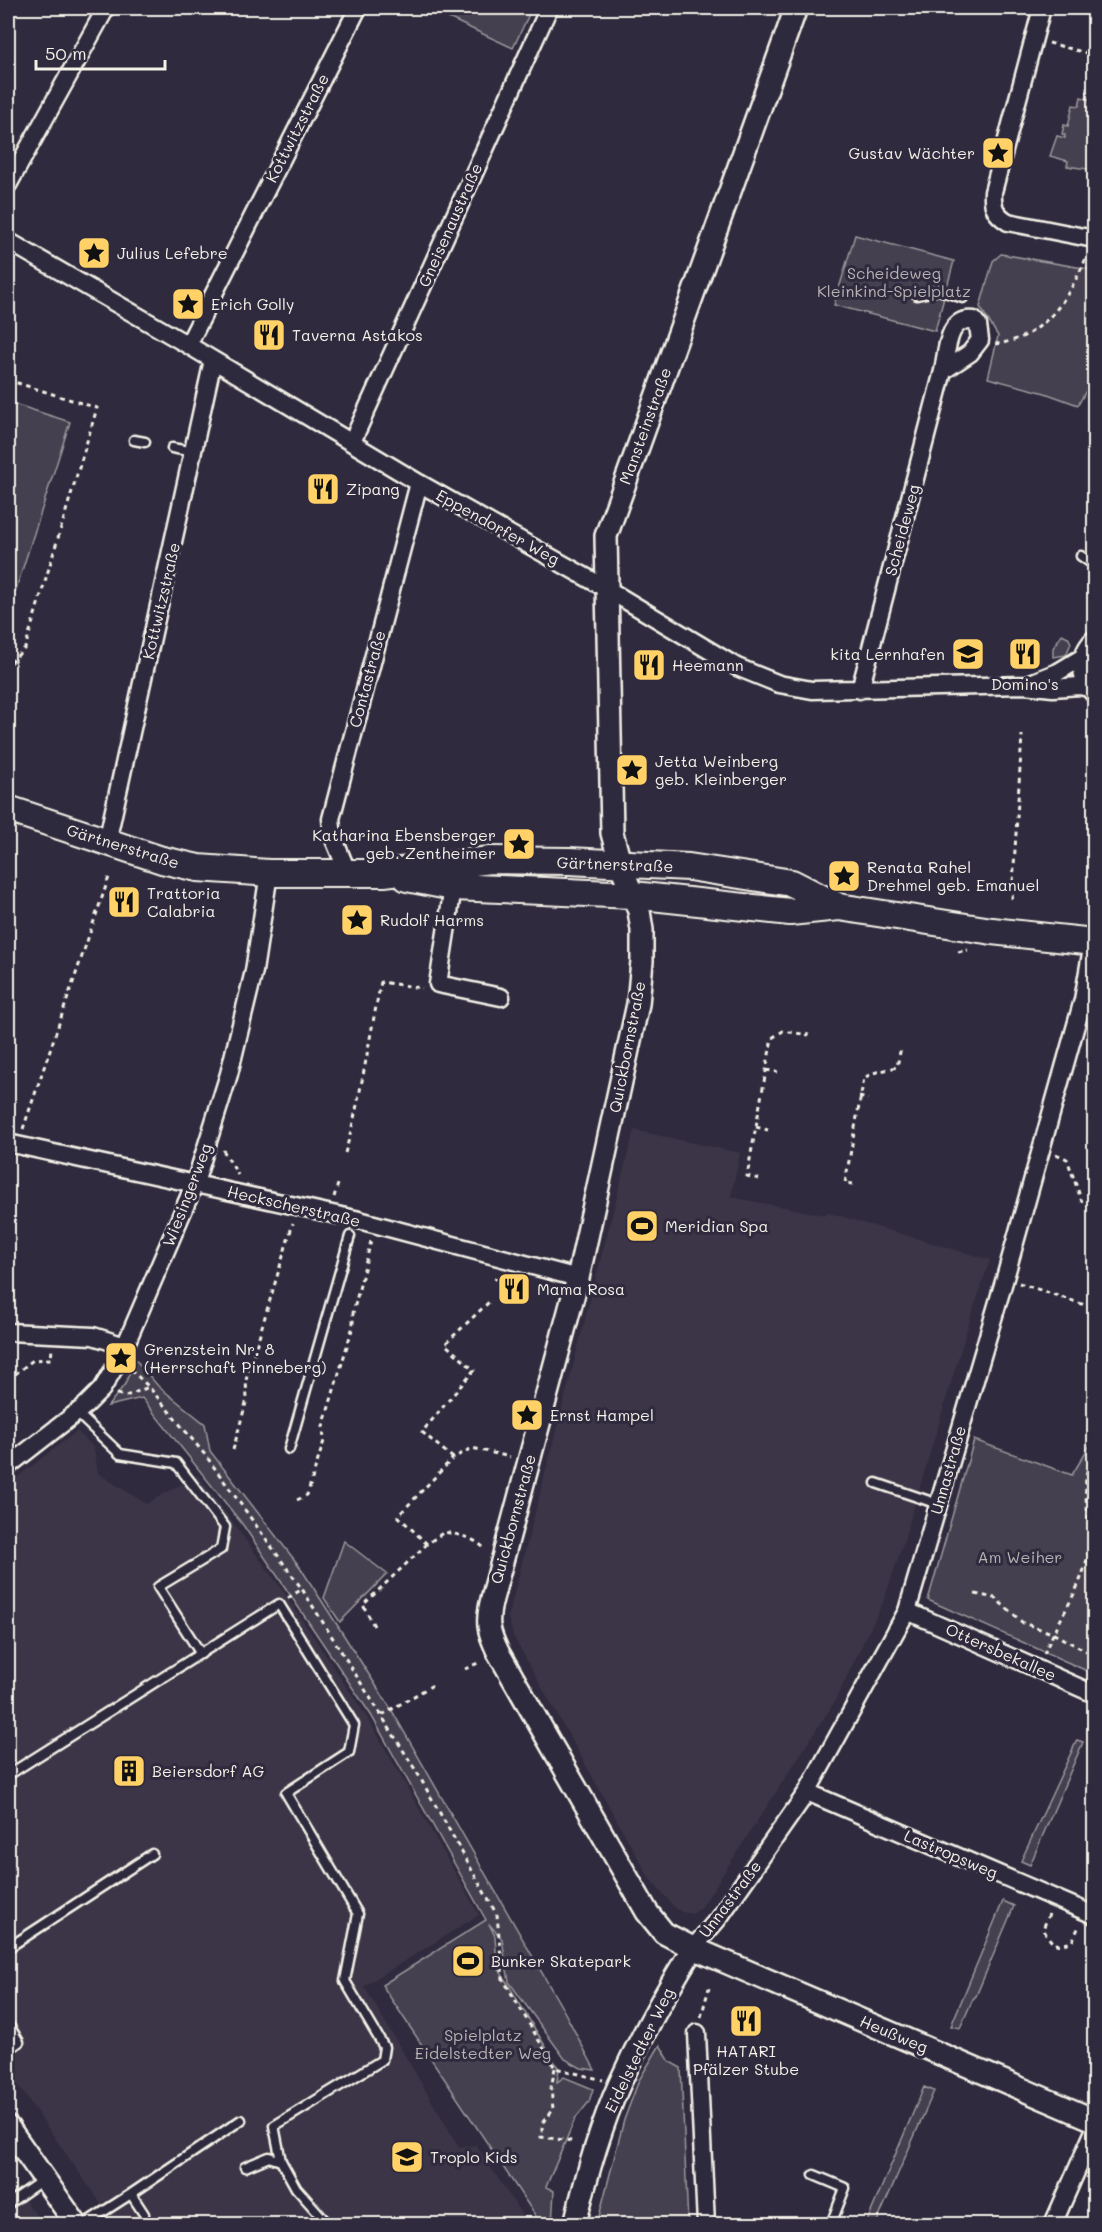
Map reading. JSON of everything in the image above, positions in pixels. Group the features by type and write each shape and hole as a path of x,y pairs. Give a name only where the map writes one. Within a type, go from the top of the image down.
{"main road":[{"name":"Gärtnerstraße","path":"8,809 162,860 198,868 269,873 384,873 490,860 620,863 709,869 792,883 839,907"},
{"name":"Gärtnerstraße","path":"384,873 453,887 633,895 737,904 790,912 839,907 992,931 1094,942"}],"street":[{"path":"8,185 106,8"},
{"name":"Kottwitzstraße","path":"189,345 358,8"},
{"name":"Gneisenaustraße","path":"352,442 549,8"},
{"name":"Mansteinstraße","path":"620,863 612,833 606,536 796,8"},
{"path":"1042,8 993,192 992,204 996,212 1008,222 1095,239"},
{"name":"Eppendorfer Weg","path":"8,241 189,345 418,483 607,589 737,668 761,678 794,688 812,690 1024,685 1053,688 1079,686 1092,691"},
{"name":"Kottwitzstraße","path":"107,842 213,360"},
{"name":"Scheideweg","path":"860,690 944,371"},
{"name":"Contastraße","path":"348,873 333,837 331,819 418,483"},
{"name":"Eppendorfer Weg","path":"1092,691 1082,673 1083,657 1095,639"},
{"name":"Eppendorfer Weg","path":"1024,685 1058,672 1083,657"},
{"name":"Quickbornstraße","path":"620,863 639,912 642,930 638,1004 578,1278 492,1599 488,1629 498,1652 647,1912 664,1933 693,1948"},
{"name":"Wiesingerweg","path":"8,1466 102,1389 119,1360 195,1183 229,1074 254,971 269,873"},
{"path":"453,887 438,984 501,997"},
{"name":"Unnastraße","path":"693,1948 718,1919 807,1792 907,1611 1083,1000 1094,942"},
{"name":"Heckscherstraße","path":"8,1143 355,1219 578,1278"},
{"path":"8,1332 93,1336 125,1346"},
{"name":"Ottersbekallee","path":"907,1611 1095,1694"},
{"name":"Lastropsweg","path":"807,1792 1095,1915"},
{"name":"Heußweg","path":"693,1948 1095,2120"},
{"name":"Eidelstedter Weg","path":"575,2224 599,2137 618,2086 660,2002 693,1948"},
{"path":"697,2033 706,2224"},
{"path":"8,2127 76,2224"},
{"path":"1053,2224 1095,2131"}],"lane":[{"path":"917,296 939,291 963,298"},
{"path":"134,440 145,442"},
{"path":"172,448 194,452"},
{"path":"1081,556 1095,565"},
{"path":"289,1449 350,1236"},
{"path":"76,1412 120,1454 176,1462 225,1527 221,1550 158,1587 201,1654"},
{"path":"876,1483 939,1504"},
{"path":"8,1775 279,1604 354,1725 349,1752 286,1793 358,1914 345,1981 384,2048 382,2060 274,2126 281,2161 296,2188 328,2224"},
{"path":"8,1948 152,1854"},
{"path":"8,2024 19,2042 8,2050"},
{"path":"84,2224 241,2120"},
{"path":"245,2167 268,2157 281,2161"},
{"path":"814,2175 845,2188 831,2224"},
{"path":"8,2204 44,2179"},
{"path":"131,2194 144,2214"}],"path":[{"path":"1048,42 1095,55"},
{"path":"990,344 1016,339 1047,321 1058,310 1087,256"},
{"path":"8,380 97,408 25,648 10,663 8,662"},
{"path":"1012,898 1022,735"},
{"path":"23,1129 109,877"},
{"path":"345,1153 356,1117 361,1078 381,981 429,990 430,983 438,984"},
{"path":"759,1179 747,1176 772,1038 783,1031 809,1035"},
{"path":"853,1184 845,1183 864,1078 873,1073 897,1067 901,1047"},
{"path":"766,1070 778,1072"},
{"path":"859,1097 868,1099"},
{"path":"756,1128 768,1130"},
{"path":"852,1140 859,1142"},
{"path":"223,1150 239,1177"},
{"path":"1056,1154 1067,1159 1082,1202"},
{"path":"334,1198 338,1184"},
{"path":"233,1450 247,1399 246,1380 293,1221"},
{"path":"297,1500 307,1496 324,1441 323,1426 353,1326 353,1313 371,1240"},
{"path":"1018,1282 1095,1308"},
{"path":"453,1458 422,1432 474,1370 445,1344 489,1302"},
{"path":"8,1380 33,1360 51,1359 52,1347"},
{"path":"130,1369 149,1387 206,1456 302,1589 453,1834 497,1916 503,1979 555,2068 551,2088 553,2109 543,2122 541,2137 572,2141"},
{"path":"115,1394 126,1396 149,1387"},
{"path":"427,1544 398,1516 453,1458 472,1448 510,1457"},
{"path":"1044,1654 1052,1633 1079,1583 1089,1547 1085,1487 1088,1463 1095,1453"},
{"path":"1085,1487 1095,1501"},
{"path":"374,1626 363,1605 427,1544 444,1532 466,1536 477,1541 485,1549"},
{"path":"975,1594 995,1598 1023,1623 1052,1633 1095,1655"},
{"path":"465,1669 478,1663"},
{"path":"381,1714 436,1683"},
{"path":"1050,1912 1043,1929 1052,1943 1058,1946 1072,1942 1080,1925"},
{"path":"697,2033 708,1988"},
{"path":"555,2068 601,2080"}],"shaded area":[{"path":"634,1130 740,1153 731,1197 825,1215 826,1212 990,1260 884,1600 835,1701 701,1908 692,1914 674,1907 650,1879 513,1636 508,1617"},
{"path":"77,1431 94,1448 98,1473 146,1504 198,1475 283,1591 370,1722 479,1915 364,1986 459,2147 476,2145 528,2224 355,2224 349,2216 354,2224 115,2224 8,2071 8,1484"},
{"path":"8,2173 28,2204 44,2224 8,2224"}],"green space":[{"path":"427,8 532,8 513,48"},
{"path":"1081,97 1093,100 1094,97 1094,170 1067,166 1068,161 1050,156 1057,136 1065,138 1062,134 1064,125 1068,126 1073,105 1079,106"},
{"name":"Scheideweg Kleinkind-Spielplatz","path":"855,235 954,261 935,331 834,305"},
{"path":"1001,254 1094,270 1094,376 1078,405 1045,393 988,378 998,336 980,307 993,261"},
{"path":"8,402 70,422 8,614"},
{"path":"1062,634 1068,637 1071,643 1066,655 1053,657 1053,648"},
{"name":"Spielplatz Eidelstedter Weg","path":"135,1359 158,1386 205,1424 210,1451 300,1567 391,1709 565,2013 595,2070 581,2068 565,2059 509,1982 502,1939 489,1924 495,1936 497,1966 559,2069 557,2082 564,2077 593,2089 589,2102 575,2119 546,2187 554,2191 552,2224 541,2224 382,1985 486,1920 371,1715 243,1525 142,1398 108,1406 125,1384"},
{"name":"Am Weiher","path":"1094,1438 1094,1674 928,1600 974,1440 1072,1475"},
{"path":"344,1541 387,1574 340,1622 324,1598"},
{"path":"1077,1740 1083,1742 1030,1865 1021,1861"},
{"path":"1003,1901 1014,1906 960,2028 951,2026"},
{"path":"660,2045 670,2062 681,2068 688,2224 597,2224 624,2120 639,2080"},
{"path":"924,2087 934,2091 876,2224 866,2224"}],"place":[{"name":"Gustav Wächter","path":"998,153"},
{"name":"Julius Lefebre","path":"94,253"},
{"name":"Erich Golly","path":"188,304"},
{"name":"Taverna Astakos","path":"269,335"},
{"name":"Zipang","path":"323,489"},
{"name":"kita Lernhafen","path":"968,654"},
{"name":"Domino's","path":"1025,654"},
{"name":"Heemann","path":"649,665"},
{"name":"Jetta Weinberg geb. Kleinberger","path":"632,770"},
{"name":"Katharina Ebensberger geb. Zentheimer","path":"519,844"},
{"name":"Renata Rahel Drehmel geb. Emanuel","path":"844,876"},
{"name":"Trattoria Calabria","path":"124,902"},
{"name":"Rudolf Harms","path":"357,920"},
{"name":"Meridian Spa","path":"642,1226"},
{"name":"Mama Rosa","path":"514,1289"},
{"name":"Grenzstein Nr. 8 (Herrschaft Pinneberg)","path":"121,1358"},
{"name":"Ernst Hampel","path":"527,1415"},
{"name":"Beiersdorf AG","path":"129,1771"},
{"name":"Bunker Skatepark","path":"468,1961"},
{"name":"HATARI Pfälzer Stube","path":"746,2021"},
{"name":"Troplo Kids","path":"407,2157"}]}
